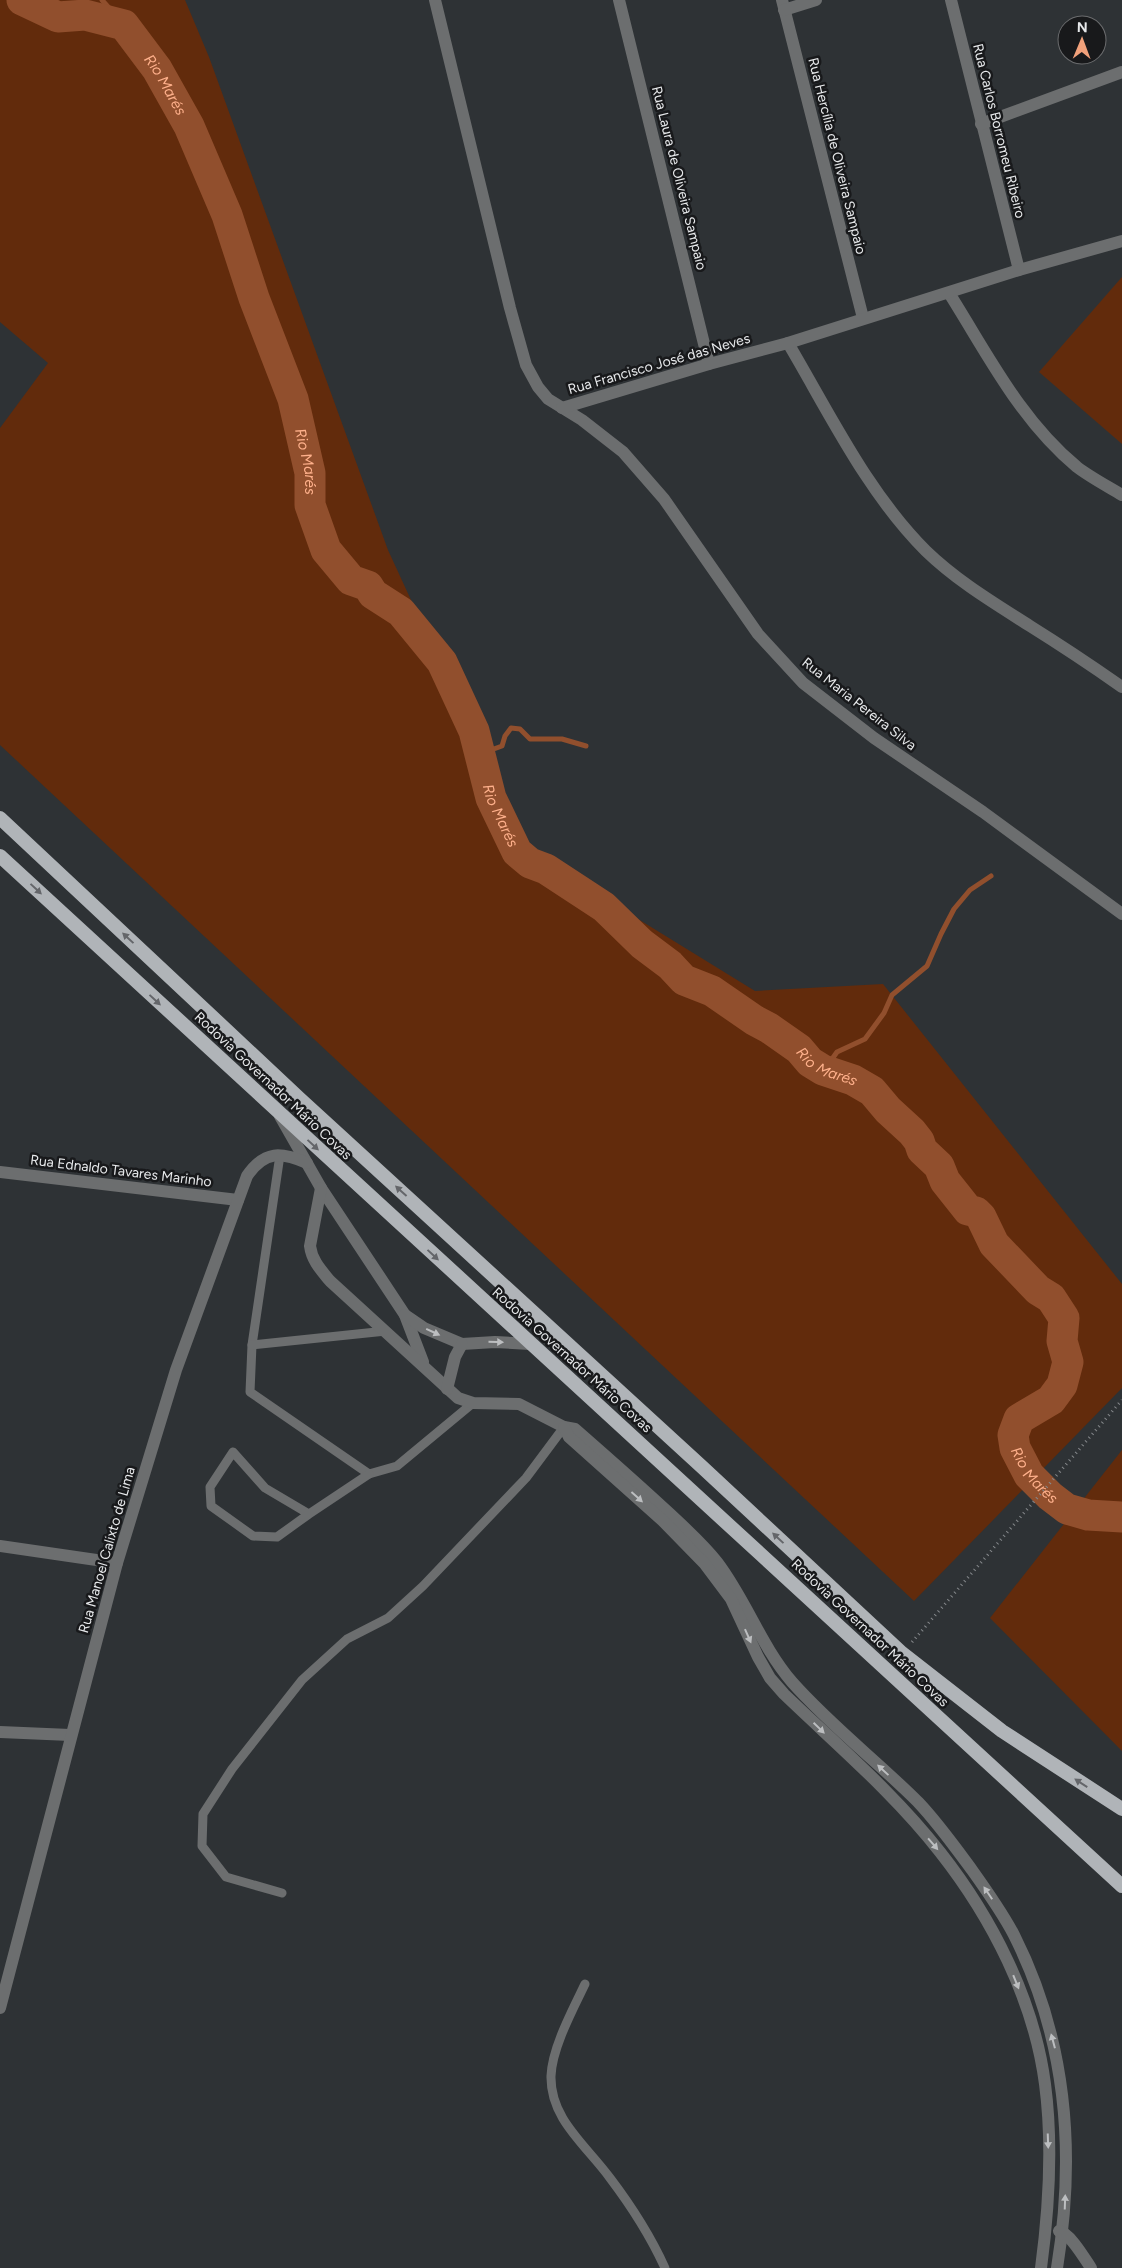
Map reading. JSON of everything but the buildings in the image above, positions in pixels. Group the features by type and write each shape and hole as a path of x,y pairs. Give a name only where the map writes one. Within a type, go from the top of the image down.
{"highway":[{"name":"Rodovia Governador Mário Covas","path":"0,818 299,1098 701,1466 902,1654 1002,1731 1122,1809"},
{"name":"Rodovia Governador Mário Covas","path":"0,856 1122,1886"}],"street":[{"name":"Rua Francisco José das Neves","path":"435,0 526,365 548,399 562,408 709,364 788,343 1019,270 1122,241"},
{"name":"Rua Laura de Oliveira Sampaio","path":"619,0 709,364"},
{"path":"783,5 816,0"},
{"name":"Rua Carlos Borromeu Ribeiro","path":"951,0 1019,270"},
{"name":"Rua Hercília de Oliveira Sampaio","path":"783,5 863,318"},
{"path":"981,124 1122,72"},
{"path":"949,293 1027,416 1053,446 1078,468 1122,495"},
{"path":"788,343 867,477 899,522 927,552 965,584 1122,687"},
{"name":"Rua Maria Pereira Silva","path":"562,408 582,420 623,452 664,498 758,634 803,683 874,738 991,818 1122,914"},
{"path":"277,1112 322,1188 405,1315 424,1364"},
{"path":"280,1155 307,1163"},
{"name":"Rua Manoel Calixto de Lima","path":"0,2008 4,1978 117,1563 176,1370 247,1176 254,1166 269,1156 280,1155"},
{"name":"Rua Ednaldo Tavares Marinho","path":"0,1172 238,1200"},
{"path":"322,1188 314,1224 311,1254 315,1263 330,1281 424,1364 458,1398 473,1403 519,1404 564,1427 575,1429 641,1487 716,1560 736,1590 775,1660 793,1683 919,1804 951,1841 995,1904 1013,1933 1033,1978 1045,2010 1058,2057 1064,2111 1066,2167 1063,2231 1057,2268"},
{"path":"405,1315 424,1328 462,1344 494,1342 530,1344"},
{"path":"447,1389 455,1357 462,1344"},
{"path":"564,1427 569,1436 663,1521 704,1563 731,1599 758,1657 775,1684 898,1804 940,1852 971,1894 1010,1967 1033,2031 1045,2084 1048,2146 1045,2228 1041,2268"},
{"path":"0,1546 117,1563"},
{"path":"0,1732 70,1735"},
{"path":"1045,2228 1063,2231 1091,2268"}],"lane":[{"path":"280,1155 252,1345 250,1392 368,1474"},
{"path":"252,1345 386,1331"},
{"path":"309,1514 265,1488 233,1452 210,1486 212,1506 253,1536 277,1537 368,1474 397,1466 473,1403"},
{"path":"282,1893 226,1876 202,1846 204,1814 232,1770 302,1680 347,1639 388,1618 423,1586 526,1478 564,1427"},
{"path":"585,1984 556,2052 551,2073 552,2096 559,2115 609,2177 650,2234 665,2268"}],"path":[{"path":"902,1654 1122,1400"}],"shaded area":[{"path":"0,0 185,0 209,57 388,550 526,850 755,991 883,984 1122,1284 1122,1388 914,1601 0,745 0,428 48,363 0,322"},
{"path":"1122,277 1122,444 1039,372"},
{"path":"1122,1450 1122,1751 990,1618"}],"waterway":[{"name":"Rio Marés","path":"22,0 58,17 85,15 124,25 157,69 189,126 227,215 254,298 293,399 310,473 310,505 326,550 351,580 368,586 373,594 401,612 442,662 474,731 491,798 517,852 530,863 546,869 604,907 642,944 670,965 684,980 712,991 799,1049 810,1062 823,1070 853,1080 872,1091 888,1110 912,1132 919,1141 922,1150 939,1166 945,1181 968,1210 976,1212 981,1217 994,1244 1038,1290 1051,1298 1064,1318 1062,1341 1068,1362 1062,1385 1051,1400 1019,1419 1013,1435 1015,1448 1029,1475 1050,1496 1067,1509 1088,1515 1122,1517"},
{"path":"102,0 124,25"},
{"path":"480,754 502,746 505,736 511,728 520,729 530,739 562,739 586,746"},
{"path":"831,1072 832,1059 837,1052 865,1039 884,1013 892,995 927,966 954,909 970,890 991,876"}]}
